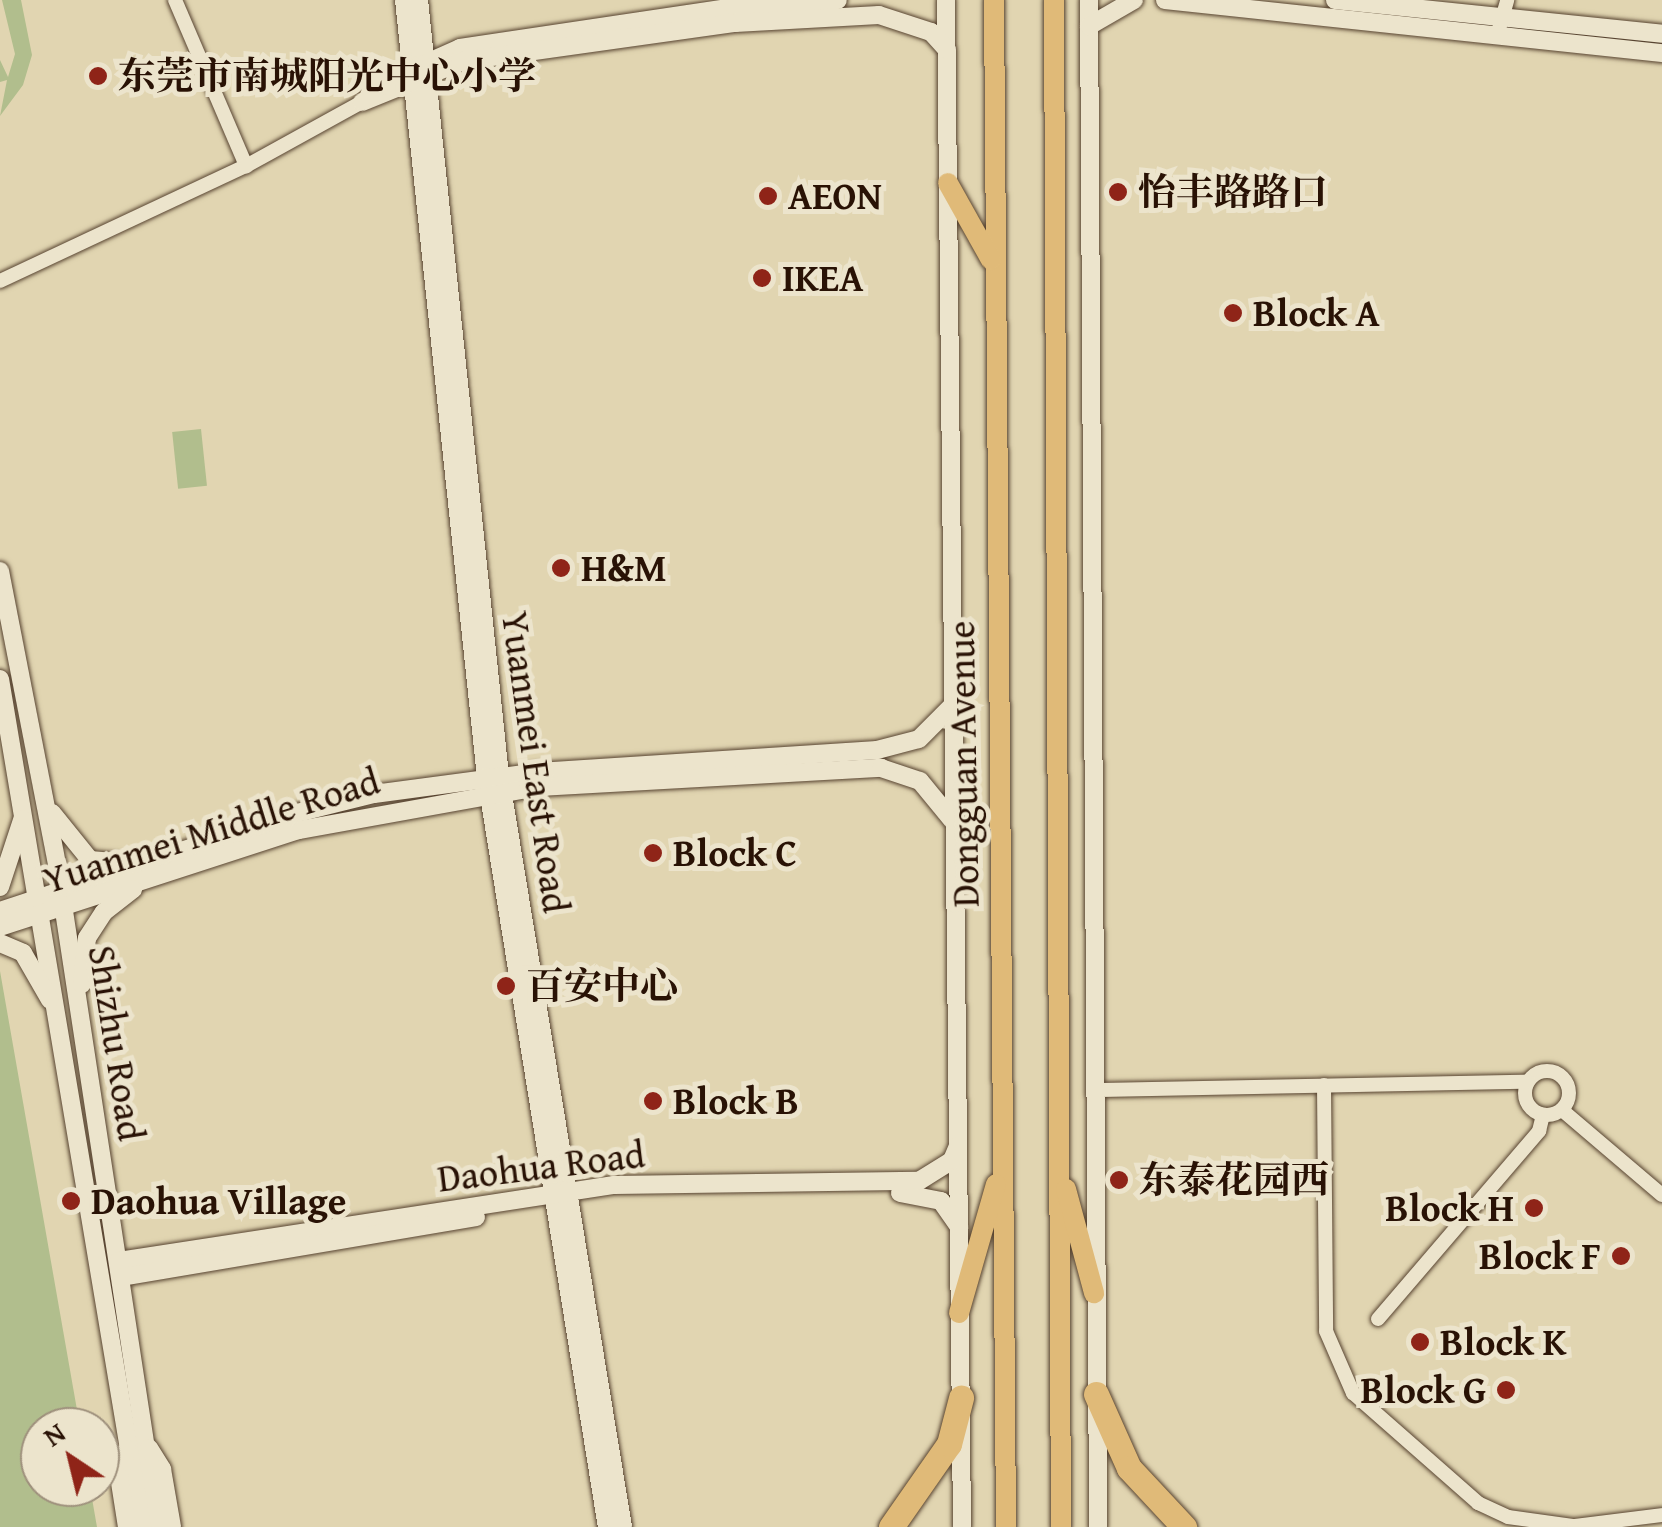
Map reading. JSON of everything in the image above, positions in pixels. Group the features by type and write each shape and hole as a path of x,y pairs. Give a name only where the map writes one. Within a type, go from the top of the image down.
{"highway":[{"path":"1096,1394 1129,1468 1184,1527"},
{"path":"891,1527 936,1469 961,1398"}],"main road":[{"name":"Dongguan Avenue","path":"994,0 993,263 1006,1527"},
{"path":"1054,0 1061,1527"},
{"path":"948,184 993,263"},
{"path":"1058,1160 1094,1294"},
{"path":"959,1314 1002,1163"}],"street":[{"path":"175,0 246,166"},
{"name":"Yuanmei East Road","path":"404,0 418,73 494,785 561,1198 607,1527"},
{"name":"Yuanmei East Road","path":"418,73 419,0"},
{"path":"0,281 246,166 460,48 735,8 838,0"},
{"path":"946,0 962,1527"},
{"path":"1089,0 1098,1527"},
{"path":"1088,26 1134,0"},
{"path":"1165,0 1502,18 1662,53"},
{"path":"1334,0 1662,34"},
{"path":"418,73 463,60 735,23 879,15 931,32 947,50"},
{"name":"Shizhu Road","path":"0,571 46,802 158,1527"},
{"name":"Shizhu Road","path":"0,680 41,906 142,1527"},
{"name":"Yuanmei Middle Road","path":"0,928 41,906 293,814 494,785 877,750 919,739 953,705"},
{"name":"Yuanmei Middle Road","path":"494,785 881,768 928,788 953,826"},
{"path":"46,802 90,860 150,868"},
{"path":"0,887 24,810"},
{"path":"80,1014 87,938 104,912 150,868"},
{"name":"Yuanmei Middle Road","path":"0,910 41,906"},
{"path":"0,943 23,953 59,1020"},
{"path":"1094,1090 1528,1082 1545,1071 1564,1078 1570,1091 1562,1110"},
{"path":"1528,1082 1527,1102 1543,1115"},
{"path":"1324,1086 1326,1331 1352,1394 1478,1503 1508,1517 1557,1526 1662,1515"},
{"path":"1543,1115 1562,1110"},
{"path":"1562,1110 1662,1194"},
{"path":"1378,1319 1539,1130 1543,1115"},
{"name":"Daohua Road","path":"120,1269 561,1198 614,1185 919,1182 952,1160 958,1145"},
{"name":"Daohua Road","path":"561,1198 616,1194 923,1193 941,1202 959,1226"},
{"name":"Yuanmei East Road","path":"561,1198 623,1527"},
{"path":"146,1444 162,1470 172,1527"},
{"path":"127,1448 119,1476 127,1527"}],"green space":[{"path":"2,0 21,0 32,55 23,85 0,116 7,80 0,82 0,60 8,77 15,54"},
{"path":"201,429 207,486 178,489 172,432"},
{"path":"0,971 76,1407 20,1407 20,1507 94,1507 97,1527 0,1527"}],"place":[{"name":"东莞市南城阳光中心小学","path":"98,76"},
{"name":"怡丰路路口","path":"1118,192"},
{"name":"AEON","path":"768,196"},
{"name":"IKEA","path":"762,278"},
{"name":"Block A","path":"1233,313"},
{"name":"H&M","path":"561,568"},
{"name":"Block C","path":"653,853"},
{"name":"百安中心","path":"506,986"},
{"name":"Block B","path":"653,1101"},
{"name":"东泰花园西","path":"1119,1180"},
{"name":"Daohua Village","path":"71,1201"},
{"name":"Block H","path":"1534,1208"},
{"name":"Block F","path":"1621,1256"},
{"name":"Block K","path":"1420,1342"},
{"name":"Block G","path":"1506,1390"}]}
